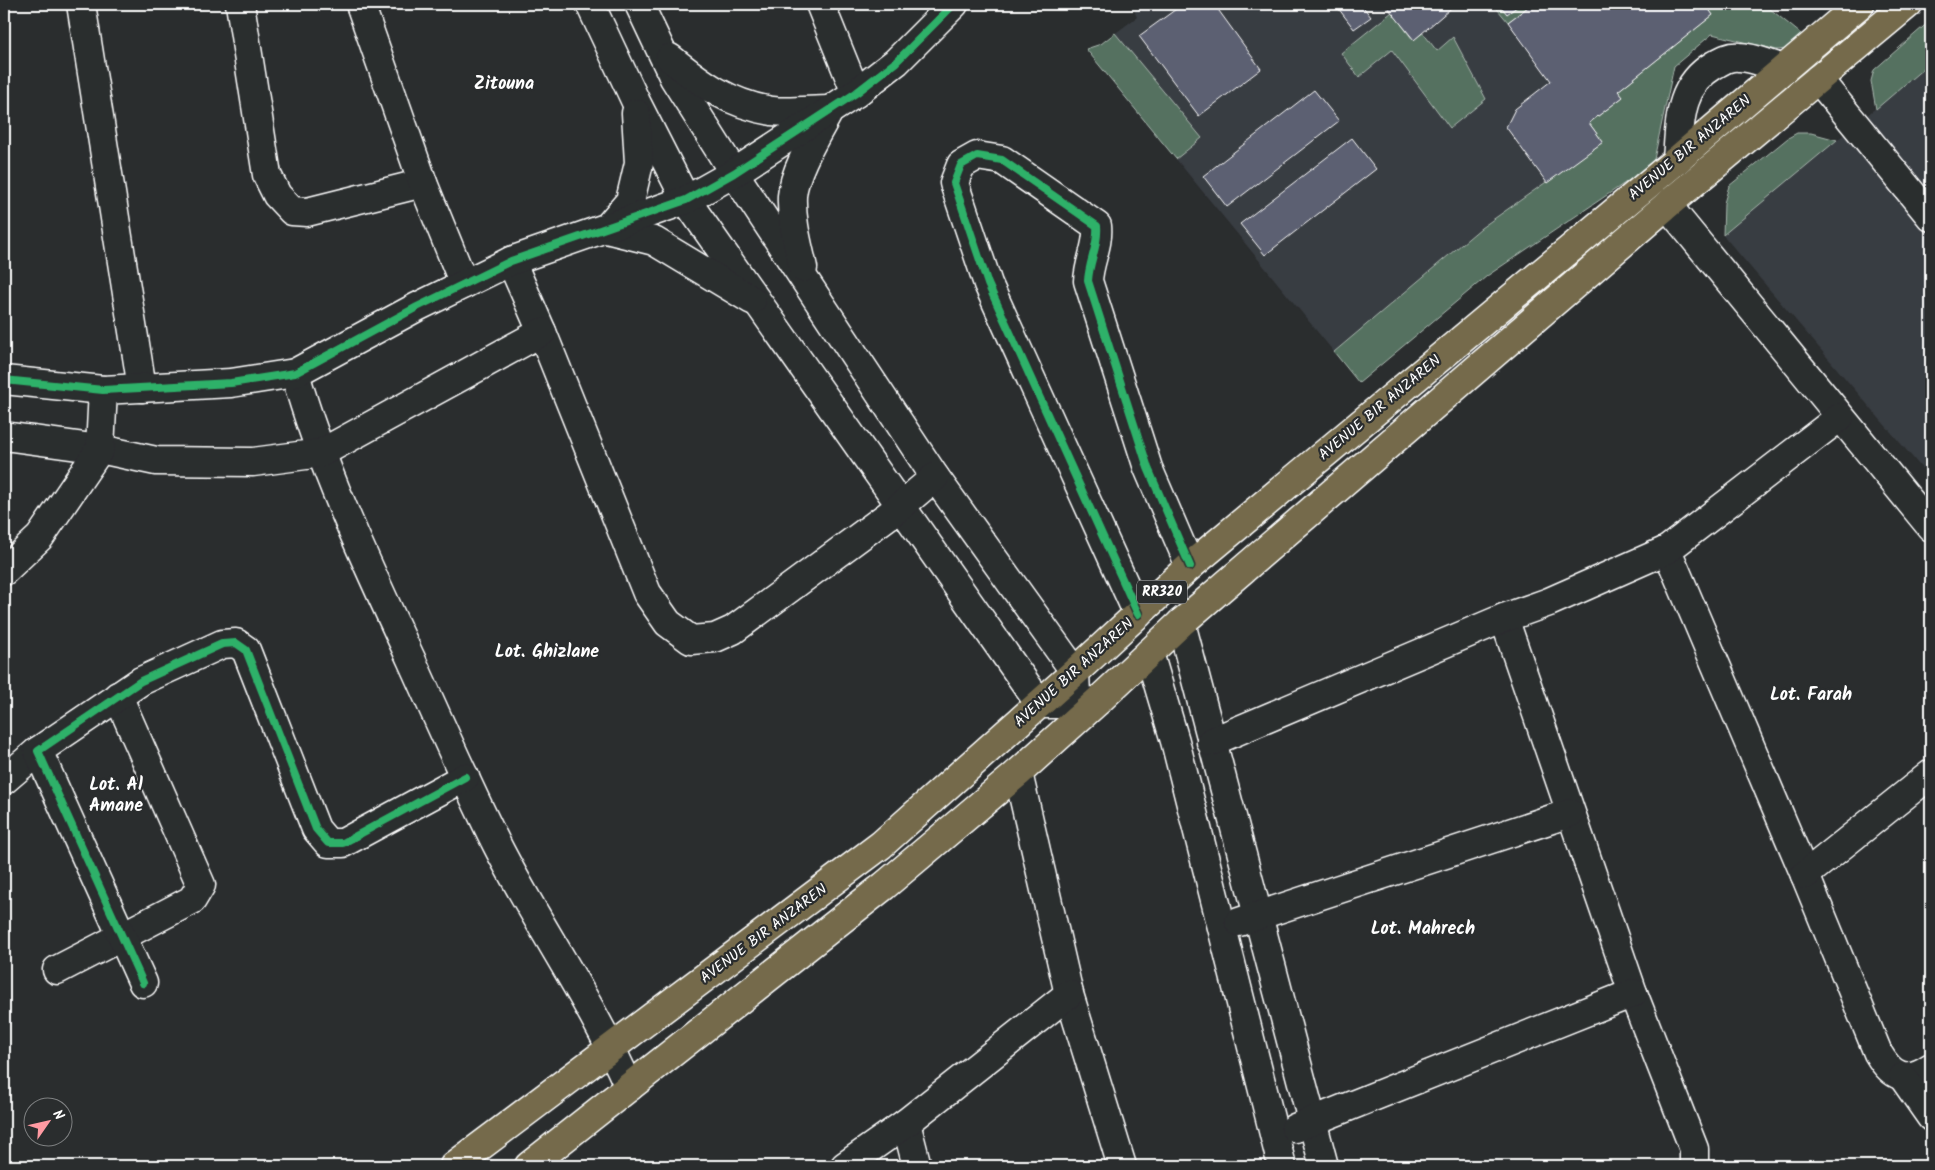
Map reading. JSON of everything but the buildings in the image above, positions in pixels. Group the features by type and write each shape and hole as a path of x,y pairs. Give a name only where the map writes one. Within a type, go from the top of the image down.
{"highway":[{"name":"AVENUE BIR ANZAREN","path":"456,1165 881,845 1040,704 1190,566 1677,160 1860,4"},
{"name":"AVENUE BIR ANZAREN","path":"529,1166 884,886 1067,730 1087,702 1149,653 1181,623 1667,205 1908,4"}],"street":[{"path":"81,4 142,388"},
{"path":"240,4 267,175 277,194 292,210 307,212 423,183"},
{"path":"360,4 423,183 464,284"},
{"path":"590,4 636,102 686,200 1040,704 1087,702 1075,672 935,477 734,173 674,78 639,4"},
{"path":"820,4 856,93"},
{"path":"4,380 103,390 231,383 295,373 511,261 686,200 734,173 856,93 896,62 954,4"},
{"path":"661,50 707,88 746,105 774,111 830,110"},
{"path":"1677,160 1682,106 1690,87 1703,72 1729,57 1742,57 1784,69"},
{"path":"1818,79 1931,217"},
{"path":"606,229 630,201 639,163 636,102"},
{"path":"806,283 794,223 792,194 806,153 830,110"},
{"path":"1138,614 988,284 954,183 961,165 977,156 1002,160 1097,226 1098,238 1089,262 1088,281 1148,468 1190,566"},
{"path":"1667,205 1931,527"},
{"path":"606,229 654,241 762,306"},
{"path":"511,261 542,332 647,592 668,623 692,640 715,638 733,630 901,506 935,477"},
{"path":"4,436 100,449 156,461 253,462 321,453 542,332"},
{"path":"295,373 312,431 321,453 390,614 496,844 612,1048 629,1087"},
{"path":"4,571 40,537 100,449 103,390"},
{"path":"1212,742 1504,618 1549,602 1667,550 1840,417"},
{"path":"1667,550 1805,875 1878,1053 1887,1069 1903,1077 1931,1117"},
{"path":"1504,618 1633,994 1694,1149 1694,1166"},
{"path":"1181,623 1256,916 1324,1166"},
{"path":"4,780 38,751 141,681 222,644 236,643 246,650 316,829 328,843 343,843 465,777"},
{"path":"1149,653 1175,741 1282,1166"},
{"path":"57,970 192,900 201,885 118,696"},
{"path":"38,751 143,983"},
{"path":"1018,773 1069,994 1122,1166"},
{"path":"1805,875 1931,774"},
{"path":"1222,927 1570,813"},
{"path":"845,1166 906,1123 1069,994"},
{"path":"1275,1135 1633,994"},
{"path":"1903,1077 1921,1074 1931,1067"},
{"path":"906,1123 917,1166"}],"shaded area":[{"path":"1131,4 1764,4 1731,38 1712,34 1674,66 1666,103 1603,142 1481,228 1334,352 1086,49 1101,44 1137,17"},
{"path":"1931,62 1931,479 1723,235"}],"green space":[{"path":"1493,4 1532,4 1508,22"},
{"path":"1705,4 1764,4 1806,38 1787,49 1777,50 1712,34 1674,66 1653,164 1487,276 1359,383 1334,352 1481,228 1603,142 1589,123 1623,97 1618,91 1713,15"},
{"path":"1392,12 1413,40 1423,33 1437,51 1453,37 1486,99 1450,128 1392,50 1359,77 1341,53"},
{"path":"1931,20 1931,62 1876,109 1871,81 1874,70"},
{"path":"1115,33 1202,138 1176,159 1086,49 1101,44"},
{"path":"1797,133 1811,133 1837,140 1723,235 1724,203 1729,186 1788,138"}],"cycle path":[{"path":"4,380 103,390 231,383 295,373 417,307 511,261 686,200 734,173 856,93 896,62 954,4"},
{"path":"1138,614 988,284 954,183 961,165 977,156 1002,160 1097,226 1097,240 1088,281 1148,468 1190,566"},
{"path":"143,983 38,751 141,681 222,644 236,643 246,650 316,829 328,843 343,843 465,777"}],"district":[{"name":"Zitouna","path":"504,84"},
{"name":"Lot. Ghizlane","path":"547,652"},
{"name":"Lot. Farah","path":"1811,695"},
{"name":"Lot. Al Amane","path":"116,795"},
{"name":"Lot. Mahrech","path":"1423,929"}]}
